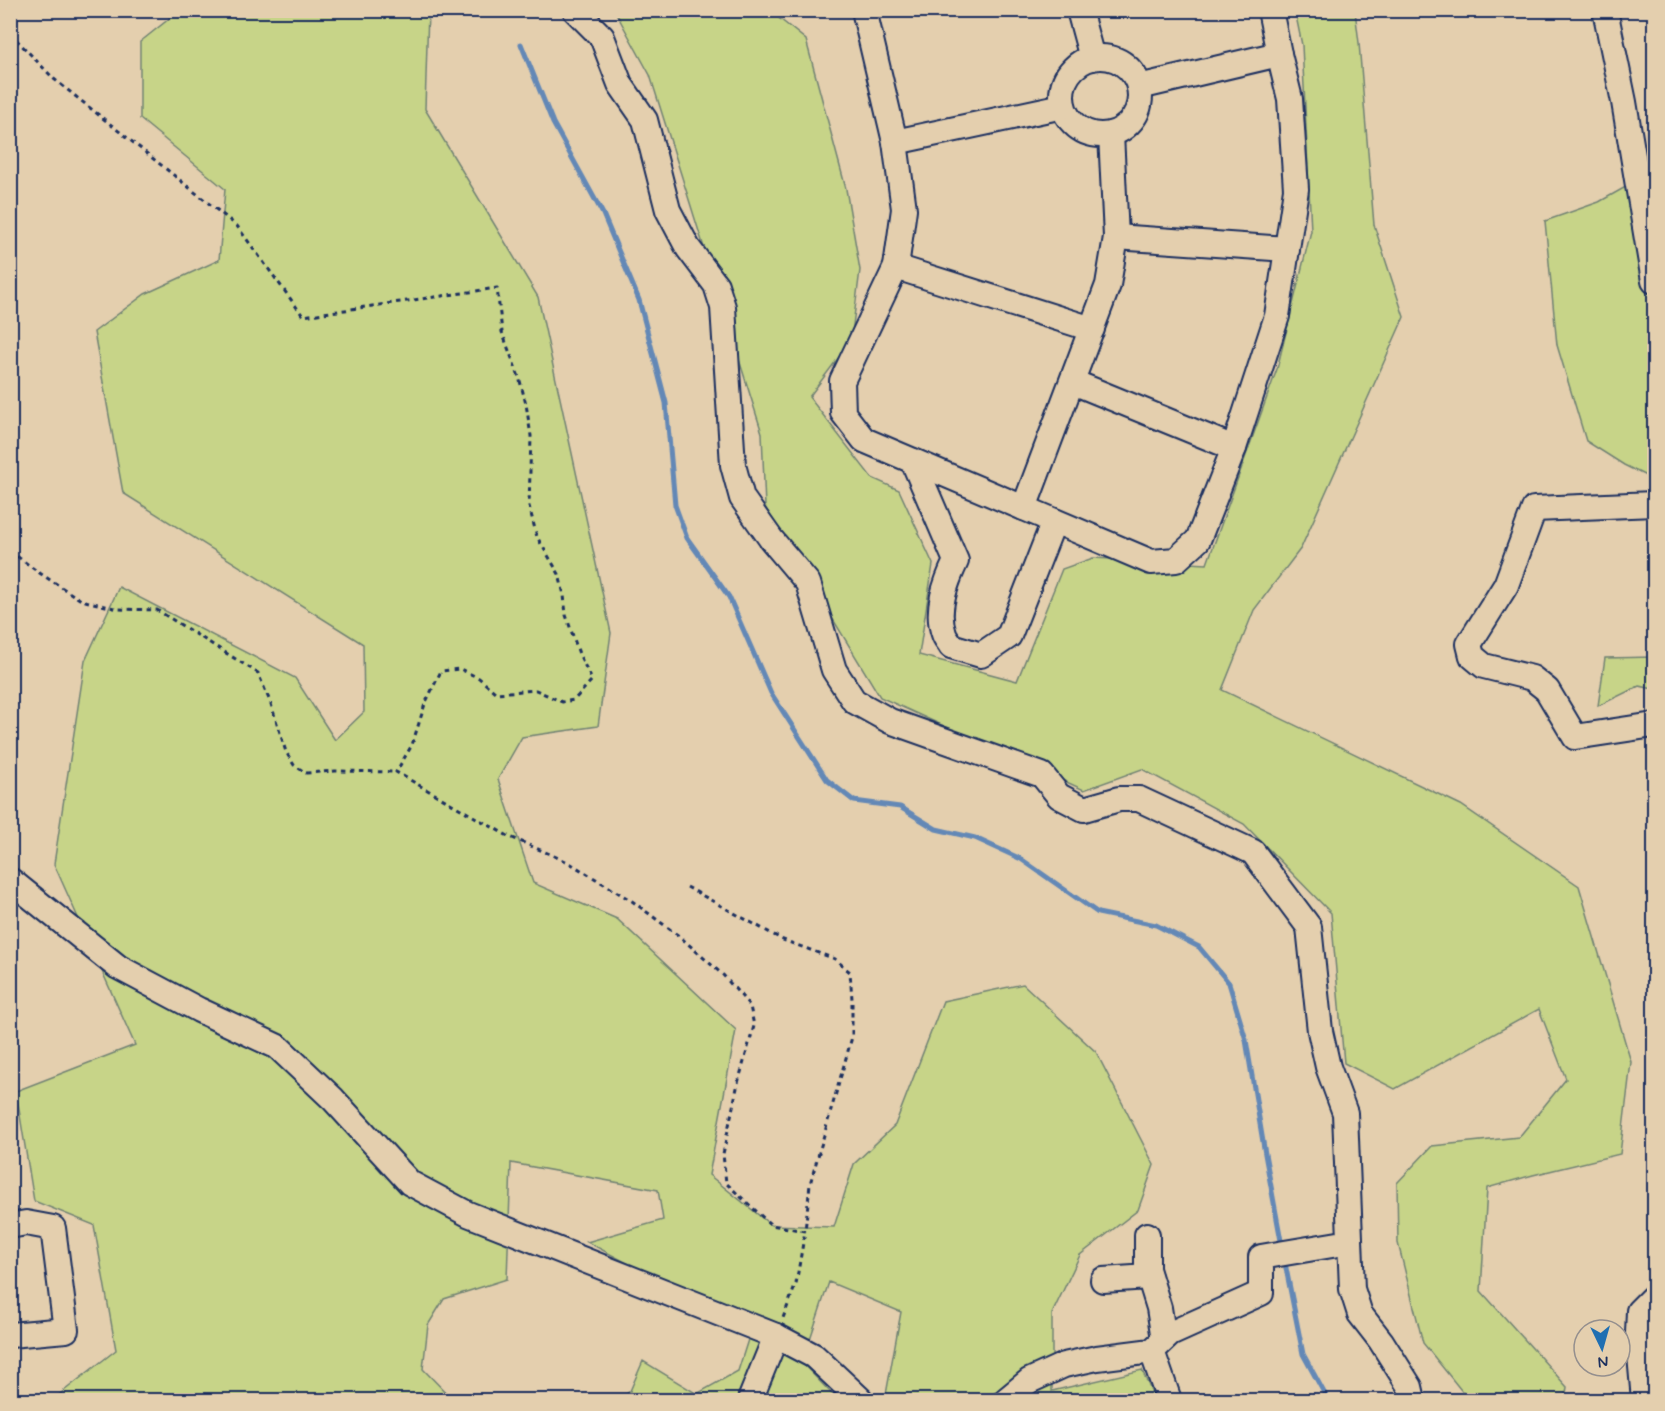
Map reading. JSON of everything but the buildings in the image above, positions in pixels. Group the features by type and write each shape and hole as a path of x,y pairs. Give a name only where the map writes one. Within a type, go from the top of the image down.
{"street":[{"path":"575,10 602,37 620,84 645,120 668,210 688,248 716,285 723,308 733,465 742,498 771,539 808,583 834,670 854,702 890,721 1042,775 1059,796 1084,809 1119,799 1139,799 1253,852 1309,927 1320,1031 1328,1067 1345,1113 1352,1289 1360,1314 1381,1341 1410,1387 1413,1401"},
{"path":"864,10 895,142 904,209 896,267 842,381 843,413 864,440 1151,562 1176,560 1198,540 1234,448 1277,316 1296,189 1290,99 1270,10"},
{"path":"1079,10 1092,58"},
{"path":"1605,10 1624,102 1654,281"},
{"path":"1140,87 1279,54"},
{"path":"1107,57 1122,63 1133,73 1140,87 1140,102 1135,116 1125,128 1111,135 1095,135 1081,130 1069,120 1063,106 1062,91 1067,76 1078,65 1092,58 1107,57"},
{"path":"895,142 1063,106"},
{"path":"1024,508 1108,285 1116,237 1111,135"},
{"path":"1116,237 1287,249"},
{"path":"896,267 1092,329"},
{"path":"1072,382 1234,448"},
{"path":"913,461 956,561 945,586 941,618 944,634 951,646 981,656 1009,636 1054,521"},
{"path":"1654,504 1534,509 1506,585 1469,644 1472,656 1484,666 1532,678 1547,690 1575,737 1654,725"},
{"path":"10,880 118,967 199,1010 278,1047 333,1099 410,1183 468,1214 776,1336 814,1356 861,1401"},
{"path":"10,1226 26,1223 53,1228 66,1330 10,1335"},
{"path":"1147,1235 1147,1269 1159,1308 1158,1345 1169,1401"},
{"path":"1006,1401 1029,1381 1064,1365 1158,1345 1170,1334 1261,1293 1262,1257 1350,1242"},
{"path":"1103,1280 1149,1277"},
{"path":"1644,1401 1638,1333 1639,1311 1654,1297"},
{"path":"750,1401 776,1336"}],"path":[{"path":"10,33 54,79 237,226 303,316 497,288 502,332 519,377 531,436 529,506 537,537 559,574 566,615 579,654 592,680 574,700 562,702 536,690 496,693 479,678 460,669 441,671 425,704 412,745 396,772"},
{"path":"10,551 81,600 118,609 157,610 258,673 271,704 286,752 294,765 306,773 396,772 508,836 568,862 632,901 679,936 723,975 750,1006 754,1026 738,1083 723,1154 726,1183 771,1225 805,1231"},
{"path":"687,887 783,940 835,959 850,972 852,1037 810,1184 796,1284 776,1336"}],"green space":[{"path":"165,11 428,11 425,109 538,297 611,633 598,726 522,737 498,779 533,883 617,919 736,1030 709,1175 771,1225 834,1227 854,1164 895,1125 943,1001 1023,984 1096,1052 1154,1165 1138,1210 1080,1255 1052,1314 1052,1391 1142,1370 1155,1400 885,1400 901,1312 829,1282 802,1363 835,1397 834,1400 619,1400 630,1391 643,1361 697,1394 738,1371 752,1327 587,1242 663,1220 658,1190 511,1163 507,1279 444,1299 428,1325 423,1369 453,1400 54,1400 116,1350 94,1225 34,1201 16,1091 135,1045 54,864 85,661 119,587 295,678 335,740 364,712 363,644 123,493 94,332 145,294 219,260 225,189 140,119 140,42 170,18"},
{"path":"615,11 770,11 806,40 846,189 860,270 851,341 809,397 872,478 899,490 933,564 919,655 1017,681 1062,569 1093,558 1207,564 1277,369 1311,231 1302,45 1295,11 1355,11 1374,225 1404,317 1301,548 1254,610 1222,690 1461,805 1579,886 1631,1062 1620,1154 1487,1188 1481,1291 1567,1387 1565,1400 1469,1400 1423,1343 1398,1243 1397,1183 1432,1146 1519,1137 1566,1079 1539,1009 1395,1089 1344,1063 1331,913 1244,824 1142,769 1084,790 880,697 765,507 762,433 650,75"},
{"path":"1654,171 1654,480 1624,465 1586,441 1557,345 1545,221 1599,202"},
{"path":"1654,657 1654,689 1639,686 1598,706 1605,658"}],"waterway":[{"path":"521,44 553,123 603,214 639,300 666,403 675,505 687,538 729,597 771,693 827,780 854,801 900,807 936,829 975,838 1021,859 1098,913 1156,925 1199,947 1229,983 1246,1040 1282,1246"},
{"path":"1284,1258 1303,1354 1328,1400"}]}
